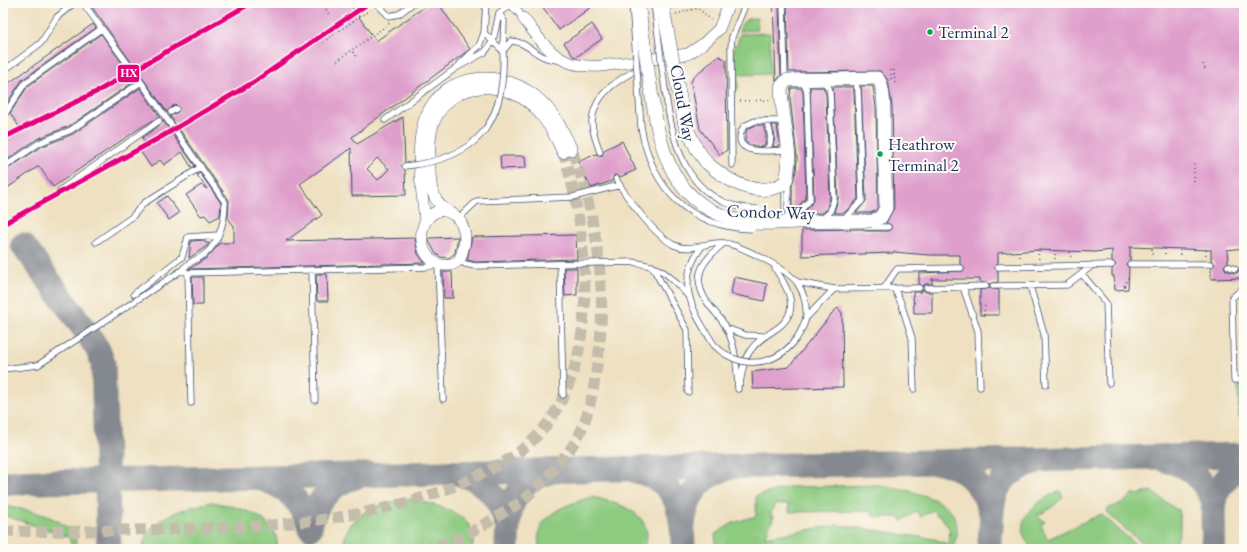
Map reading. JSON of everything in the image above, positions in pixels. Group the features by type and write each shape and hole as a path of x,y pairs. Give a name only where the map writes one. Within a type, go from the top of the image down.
{"street":[{"path":"638,3 657,128 666,160 680,184 703,205 730,218 753,223 791,224 877,219 884,214 887,203 882,84 880,80 873,77 793,79 783,82 781,87 786,121 788,169 786,181 772,189 760,190 740,184 728,179 706,162 697,149 685,125 662,3"},
{"path":"523,18 543,44 559,60 591,67 688,54 703,44 719,29 729,3"},
{"path":"481,77 494,77 519,85 542,101 554,115 567,152 546,121 535,108 515,94 493,87 482,87 458,94 450,99 437,115 432,131 430,146 430,174 434,198 442,208 454,215 462,221 464,228 464,247 459,260 452,265 438,264 425,253 423,246 423,228 425,221 421,185 422,129 425,117 432,104 444,92 454,85 467,80 481,77"},
{"path":"425,221 435,212 454,215"}],"lane":[{"path":"3,71 41,43 57,17 74,3"},
{"path":"3,369 38,365 182,270 188,263 206,253 218,235 225,218 225,202 141,82 83,3"},
{"path":"377,4 389,16 399,14 413,3"},
{"path":"456,68 478,46 484,33 486,3"},
{"name":"Condor Way","path":"632,3 641,128 644,146 652,167 661,183 673,198 689,211 709,221 742,228 791,224 819,228 888,227"},
{"name":"Cloud Way","path":"654,3 670,125 682,161 696,180 713,195 737,207 758,209"},
{"path":"732,165 731,47 732,37 746,3"},
{"path":"783,3 791,224"},
{"path":"385,120 456,68 485,52 493,41 499,13 511,4 523,18"},
{"path":"405,166 427,164 447,159 465,149 489,124 496,110 503,81 504,22 499,13"},
{"path":"3,117 25,83 101,28"},
{"path":"484,33 503,51"},
{"path":"503,51 511,41 518,41 548,60 559,60"},
{"path":"600,152 592,122 595,107 603,94 619,79 656,58"},
{"path":"842,221 862,201 858,90 855,81 846,78"},
{"path":"791,224 810,200 807,93 803,83 793,79"},
{"path":"791,224 824,218 833,206 830,93 826,83 815,79"},
{"path":"3,168 39,143 71,130 141,82"},
{"path":"60,190 159,121"},
{"path":"759,151 768,148 770,145 770,132 766,121"},
{"path":"786,121 747,123 740,134 741,141 745,148 759,151 787,150"},
{"path":"96,242 132,217 144,203 201,167"},
{"path":"788,169 791,224"},
{"path":"616,179 648,223 667,241 675,246 686,249 703,245 724,243 737,246 758,255 797,282 834,289 919,288"},
{"path":"454,215 477,201 573,197 620,185"},
{"path":"134,294 182,257 188,237 218,235"},
{"path":"724,243 703,263 699,283 701,291 726,328 734,351 738,389 746,356 764,336 776,329 786,320 791,307 790,292 773,264"},
{"path":"688,296 688,272 695,255 703,245"},
{"path":"459,260 465,264 475,266 632,262 652,266 670,275 688,296 714,344 729,356 751,362 762,362 775,358 789,349 800,336 806,318 807,305 797,282"},
{"path":"182,270 188,274 428,267 438,264 443,399"},
{"path":"560,264 563,395"},
{"path":"1130,264 1211,264"},
{"path":"993,286 1067,285 1094,265"},
{"path":"998,267 1112,265"},
{"path":"652,266 687,330 688,392"},
{"path":"1228,266 1235,270"},
{"path":"884,288 897,269 960,268"},
{"path":"312,271 315,400"},
{"path":"188,274 191,403"},
{"path":"1082,274 1106,304 1109,383"},
{"path":"927,288 986,286"},
{"path":"1030,286 1044,334 1046,384"},
{"path":"963,287 978,331 980,387"},
{"path":"1244,287 1232,298 1234,380 1244,380"},
{"path":"894,288 901,303 912,338 914,389"},
{"path":"806,318 834,289"},
{"path":"726,328 745,335 764,336"}],"path":[{"path":"324,6 331,3"},
{"path":"324,6 334,4"},
{"path":"323,42 377,4"},
{"path":"324,6 330,16"},
{"path":"698,8 719,29"},
{"path":"337,61 396,19"},
{"path":"352,50 356,56"},
{"path":"1202,64 1205,68"},
{"path":"893,70 893,85"},
{"path":"731,96 736,96 736,101 774,100"},
{"path":"1194,161 1194,181"},
{"path":"1128,278 1124,286 1128,286"},
{"path":"914,303 917,300"},
{"path":"984,315 985,303"}],"green space":[{"path":"757,18 758,30 739,31 745,20"},
{"path":"770,33 770,74 738,75 738,89 734,89 734,45 737,45 740,34"},
{"path":"1238,385 1244,385 1244,419 1239,417"},
{"path":"882,485 925,496 949,509 955,519 957,532 952,548 720,549 716,544 715,534 733,523 756,516 756,496 788,487","holes":["775,504 789,504 789,512 872,511 872,516 884,518 900,517 902,521 917,511 921,517 933,510 937,516 940,515 950,530 949,539 947,540 949,543 947,544 935,539 838,525 765,537 774,516 770,516"]},
{"path":"1060,491 1063,497 1047,510 1037,515 1045,522 1041,526 1048,539 1101,514 1141,549 1033,549 1025,539 1023,530 1024,522 1034,506"},
{"path":"1151,491 1177,510 1179,509 1179,536 1174,545 1169,549 1149,549 1108,514 1107,509 1124,502 1133,493 1138,495"},
{"path":"592,497 624,507 641,519 646,527 647,537 644,549 540,549 538,538 540,528 545,520 553,513 572,503"},
{"path":"409,499 431,504 454,512 463,519 470,527 473,537 472,549 344,549 345,537 349,527 365,512 387,503"},
{"path":"211,502 232,506 264,521 272,528 276,538 277,549 143,549 145,538 159,521 179,511"},
{"path":"3,506 37,513 61,523 70,530 75,538 76,549 67,548 71,545 69,537 3,515"}],"building":[{"path":"89,3 349,3 376,41 430,3 438,3 470,49 352,137 357,144 403,117 405,162 401,166 405,170 406,195 352,196 351,148 300,184 322,215 286,241 415,238 418,254 425,263 189,269 208,257 220,243 234,243 234,226 228,218 229,200 170,116 178,112 179,107 174,105 167,112","holes":["377,158 389,169 378,180 367,169"]},
{"path":"540,3 597,3 559,30"},
{"path":"773,3 779,3 781,75 776,81"},
{"path":"787,3 1244,3 1244,248 1227,250 1228,262 1224,266 1226,270 1234,273 1237,273 1239,269 1244,269 1244,278 1211,279 1211,268 1215,264 1211,260 1211,250 1130,247 1130,260 1126,264 1129,268 1128,289 1115,290 1112,269 1116,265 1112,261 1112,250 1095,252 1038,250 998,253 998,263 994,267 998,271 998,282 989,284 980,282 980,279 932,279 932,284 925,284 923,287 919,284 919,273 963,271 965,268 960,264 960,255 929,255 893,252 802,256 802,230 862,229 866,231 888,231 891,229 891,225 886,223 894,208 892,106 888,80 880,71 789,72"},
{"path":"93,24 96,28 22,80 5,106 3,103 3,87"},
{"path":"592,24 602,39 576,57 573,56 564,43"},
{"path":"101,34 135,81 69,126 37,139 3,163 3,140 20,128 10,113 28,86"},
{"path":"719,56 726,60 727,150 720,155 700,129 691,82 694,76"},
{"path":"861,86 873,86 876,107 878,206 875,211 870,213 856,213 866,201"},
{"path":"810,87 823,87 826,94 830,198 826,210 822,213 803,214 814,200"},
{"path":"833,87 852,87 854,91 858,199 844,213 834,213 838,199"},
{"path":"140,88 160,117 137,130 53,187 39,166 3,191 3,172 41,147 73,134"},
{"path":"791,88 801,88 803,93 806,198 792,212 792,185 796,171 797,158 790,98"},
{"path":"163,121 195,166 192,168 182,152 164,165 160,160 151,167 138,148 145,142 142,138"},
{"path":"756,125 763,125 766,135 765,145 760,147 748,144 745,141 747,129"},
{"path":"772,125 777,125 780,146 773,147 775,137"},
{"path":"622,141 636,170 620,177 614,175 612,181 591,188 578,162 596,154 602,156 604,150"},
{"path":"500,156 525,156 526,168 501,169"},
{"path":"200,173 221,203 220,216 210,221 205,215 201,216 186,195 201,185 207,189 197,175"},
{"path":"167,196 179,213 169,220 157,203"},
{"path":"576,235 577,259 475,262 467,260 472,237"},
{"path":"458,237 455,253 449,258 441,257 436,254 429,241 429,238"},
{"path":"205,240 205,243 209,243 207,246 189,258 191,241"},
{"path":"564,268 577,268 577,295 565,296"},
{"path":"443,272 452,272 453,298 444,298"},
{"path":"316,274 327,274 328,301 317,301"},
{"path":"192,277 203,277 203,305 193,305"},
{"path":"734,277 767,284 764,301 731,294"},
{"path":"990,288 999,290 999,315 980,315 980,290"},
{"path":"923,289 925,292 932,292 932,313 914,313 913,292 921,292"},
{"path":"838,308 842,313 843,387 753,389 752,372 789,367"}],"taxiway":[{"path":"23,245 90,337 98,350 103,363 109,549"},
{"path":"3,483 1244,455"},
{"path":"1165,460 1182,466 1195,474 1205,486 1214,501"},
{"path":"989,549 992,508 999,486 1007,477 1018,469 1035,462"},
{"path":"944,463 961,470 974,481 980,488 991,513"},
{"path":"1212,549 1214,537 1213,508 1218,490 1244,463"},
{"path":"683,525 687,505 696,489 710,476 718,471 728,468"},
{"path":"636,471 650,475 661,482 669,490 679,510 683,535 683,549"},
{"path":"507,549 510,512 519,492 526,483 550,472"},
{"path":"460,474 478,481 491,493 501,508 507,526"},
{"path":"261,479 278,486 292,496 303,511 310,528 316,510 325,495 339,484 356,477"}],"tunnel":[{"path":"421,549 459,538 482,526 526,498 552,471 576,441 580,433 588,410 595,380 600,344 601,287 599,259 589,204 572,150"},
{"path":"3,531 210,528 255,526 345,516 388,507 431,495 471,479 512,456 535,438 557,409 572,376 581,339 585,301 584,262 580,224 563,153"}],"transit line":[{"name":"HX","path":"3,138 98,91 251,3"},
{"name":"HX","path":"3,224 161,137 254,82 369,3"}],"place":[{"name":"Terminal 2","path":"930,32"},
{"name":"Heathrow Terminal 2","path":"880,154"}]}
